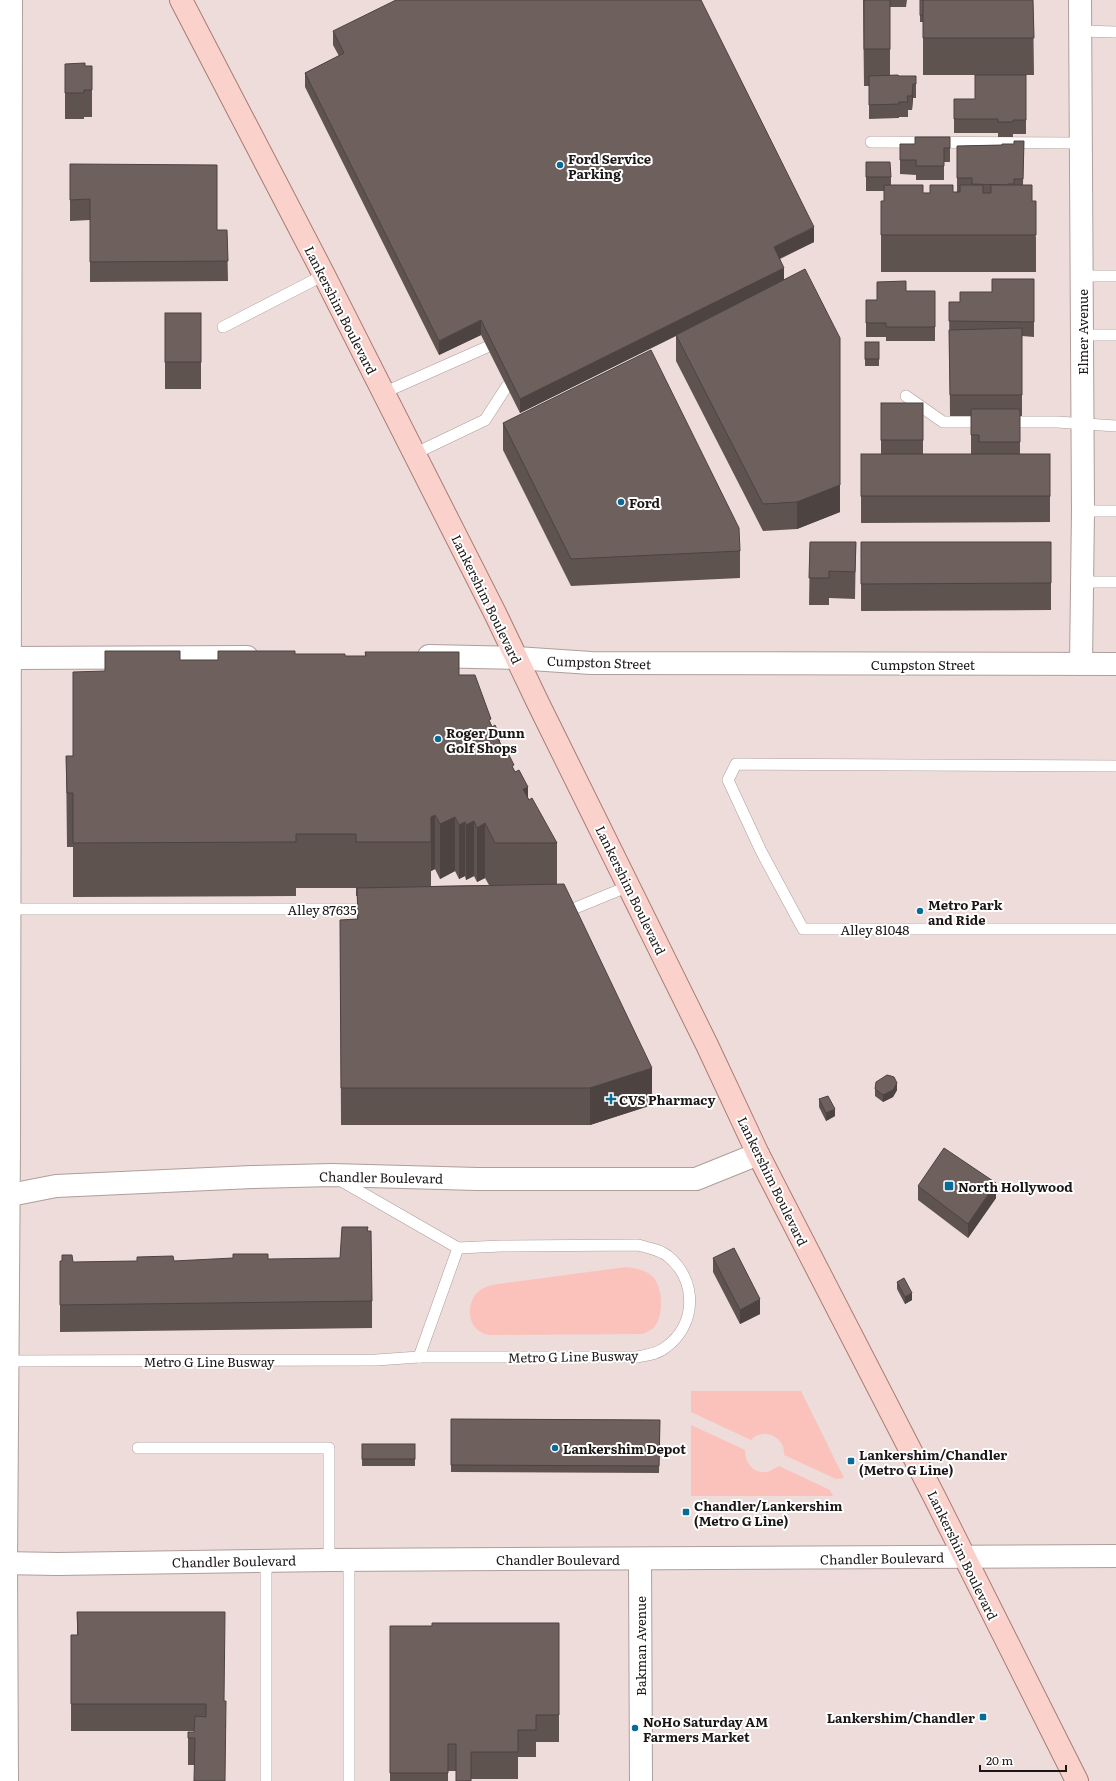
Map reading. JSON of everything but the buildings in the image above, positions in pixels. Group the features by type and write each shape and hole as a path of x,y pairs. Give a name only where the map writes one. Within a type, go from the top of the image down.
{"main road":[{"name":"Lankershim Boulevard","path":"181,0 324,275 495,613 707,1045 758,1154 1077,1781"}],"street":[{"path":"7,1781 3,1563 4,1196 10,909 5,809 10,658 5,422 6,47 11,0"},
{"name":"Elmer Avenue","path":"1080,0 1082,335 1081,664"},
{"name":"Cumpston Street","path":"407,656 516,658 598,663 1116,664"},
{"path":"10,658 264,657"},
{"name":"Chandler Boulevard","path":"4,1196 56,1186 252,1177 332,1175 477,1178 696,1178 758,1154"},
{"name":"Chandler Boulevard","path":"3,1563 58,1564 266,1560 1116,1556"},
{"name":"Bakman Avenue","path":"640,1559 641,1781"}],"lane":[{"path":"1080,31 1116,32"},
{"path":"871,142 1080,143"},
{"path":"223,328 324,275"},
{"path":"1081,276 1116,276"},
{"path":"1082,335 1116,335"},
{"path":"383,393 487,347"},
{"path":"414,454 485,420 507,386"},
{"path":"906,396 943,422 1057,422 1082,425 1116,426"},
{"path":"1082,510 1116,511"},
{"path":"1082,582 1116,582"},
{"name":"Alley 81048","path":"1116,766 736,764 728,780 762,851 803,929 1116,929"},
{"path":"549,909 573,909 629,886"},
{"name":"Alley 87635","path":"10,909 383,909"},
{"path":"332,1175 458,1248 418,1357"},
{"name":"Metro G Line Busway","path":"4,1361 376,1360 418,1357 637,1357 652,1354 665,1348 676,1338 685,1326 689,1312 690,1296 687,1282 680,1268 669,1257 654,1248 638,1245 501,1246 458,1248"},
{"path":"138,1448 328,1448 339,1560 349,1781"},
{"path":"266,1560 266,1781"}],"shaded area":[{"path":"626,1267 646,1272 652,1276 656,1281 660,1293 661,1308 658,1321 652,1329 642,1334 490,1335 477,1329 470,1318 471,1304 474,1297 480,1290 487,1286"},
{"path":"691,1391 801,1391 844,1478 836,1479 784,1455 784,1449 781,1443 773,1436 762,1434 751,1440 691,1412"},
{"path":"691,1425 745,1450 748,1463 751,1467 758,1471 768,1472 779,1466 830,1490 833,1496 691,1496"}],"place":[{"name":"Ford Service Parking","path":"560,165"},
{"name":"Ford","path":"621,502"},
{"name":"Roger Dunn Golf Shops","path":"438,739"},
{"name":"Metro Park and Ride","path":"920,911"},
{"name":"CVS Pharmacy","path":"611,1099"},
{"name":"North Hollywood","path":"949,1186"},
{"name":"Lankershim Depot","path":"555,1448"},
{"name":"Lankershim/Chandler (Metro G Line)","path":"851,1461"},
{"name":"Chandler/Lankershim (Metro G Line)","path":"686,1512"},
{"name":"Lankershim/Chandler","path":"983,1717"},
{"name":"NoHo Saturday AM Farmers Market","path":"635,1728"}]}
